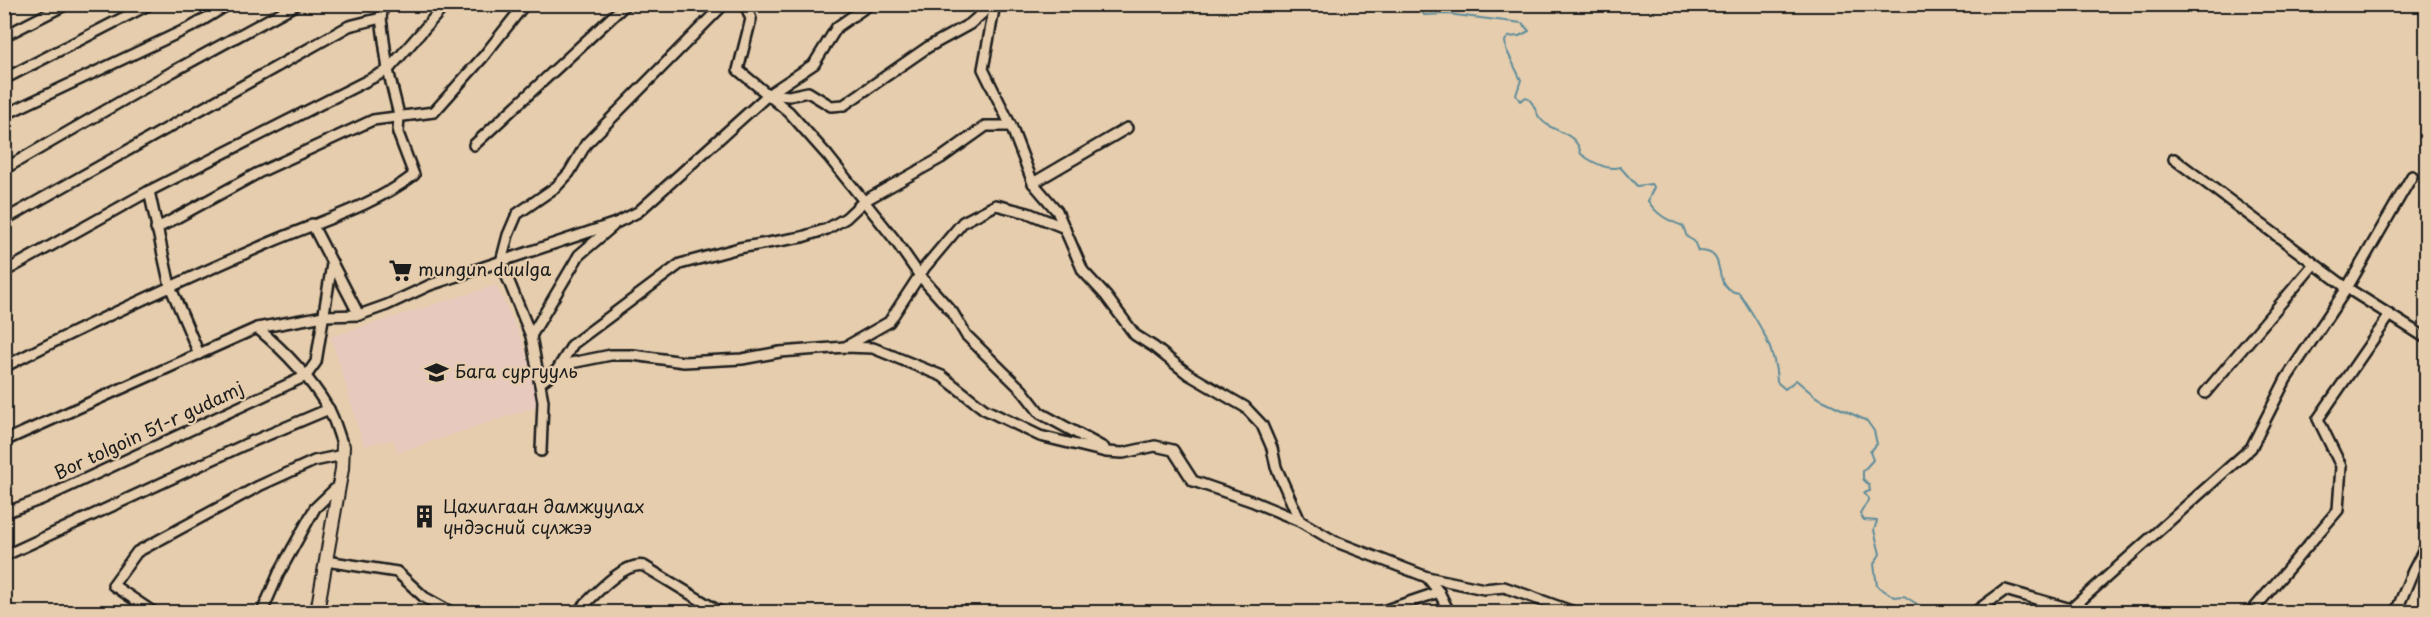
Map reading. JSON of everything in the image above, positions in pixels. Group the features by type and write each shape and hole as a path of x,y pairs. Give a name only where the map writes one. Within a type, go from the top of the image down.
{"street":[{"path":"4,36 67,4"},
{"path":"4,79 150,4"},
{"path":"4,115 193,26 229,4"},
{"path":"4,169 172,72 297,4"},
{"path":"4,367 170,286 357,206 402,184 414,175 398,133 399,116 388,70 381,18 383,4"},
{"path":"4,272 149,191 388,70 446,4"},
{"path":"156,229 279,163 373,120 434,112 483,57 525,4"},
{"path":"474,145 626,4"},
{"path":"541,451 543,402 531,336 501,262 508,235 517,214 556,187 569,173 586,144 724,4"},
{"path":"744,4 751,19 738,70 789,112 864,201 920,276 953,312 966,335 1022,390 1040,414 1101,447 1123,453"},
{"path":"4,441 257,328 324,315 359,315 430,285 616,223 638,212 769,94 814,64 837,27 870,4"},
{"path":"769,94 789,96 808,92 831,106 844,105 928,47 970,24 994,4"},
{"path":"994,4 983,69 1011,126 1033,183 1057,211 1083,270 1135,335 1155,346 1188,374 1245,407 1262,425 1272,448 1276,467 1300,521"},
{"path":"4,220 349,26 381,18"},
{"path":"557,370 573,344 680,264 739,248 801,237 827,229 846,218 864,201 941,158 986,126 1011,126"},
{"path":"1033,183 1127,128"},
{"path":"2174,159 2347,288 2427,338"},
{"path":"1975,612 2005,590 2071,609 2251,448 2286,380 2347,288 2412,176"},
{"path":"149,191 170,286 198,354"},
{"path":"845,348 889,322 920,276 963,222 996,205 1028,213 1065,228"},
{"path":"531,336 579,255 616,223"},
{"path":"312,224 359,315"},
{"path":"306,376 316,362 332,264"},
{"path":"2205,393 2314,264"},
{"path":"2253,612 2299,553 2338,510 2341,466 2318,419 2390,315"},
{"path":"257,328 288,355 306,376 329,409 343,451 317,612"},
{"path":"540,383 571,363 611,355 633,355 684,362 742,359 780,352 873,348 942,376 984,409 1040,436 1106,452 1123,453 1155,446 1173,450 1193,481 1300,521 1334,541 1427,577 1484,589 1504,587 1574,612"},
{"name":"Bor tolgoin 51-r gudamj","path":"4,513 42,499 306,376"},
{"path":"4,556 244,445 329,409"},
{"path":"153,612 112,585 137,552 259,486 314,461 343,451"},
{"path":"261,612 279,573 315,508 338,486"},
{"path":"2397,612 2413,571 2427,546"},
{"path":"326,561 397,572 424,597 451,612"},
{"path":"577,612 619,573 638,564 720,612"},
{"path":"1427,577 1439,592 1449,612"},
{"path":"1380,612 1439,592"}],"shaded area":[{"name":"Бага сургууль","path":"496,285 522,340 541,405 398,453 393,439 364,446 331,337"}],"waterway":[{"path":"1418,4 1424,15 1447,14 1522,23 1529,31 1519,36 1508,37 1505,41 1506,49 1521,80 1516,95 1520,101 1526,97 1529,99 1539,117 1574,140 1585,157 1605,167 1620,167 1637,186 1651,184 1654,187 1648,201 1651,206 1672,222 1683,226 1687,237 1694,241 1698,251 1713,255 1725,286 1739,293 1769,346 1777,382 1785,389 1796,380 1816,397 1867,421 1874,431 1877,444 1870,452 1873,460 1863,471 1863,479 1869,485 1870,491 1864,493 1869,499 1860,514 1864,520 1877,521 1874,530 1880,554 1874,564 1877,586 1894,597 1904,596 1930,612"}],"place":[{"name":"mungun duulga","path":"400,270"},
{"name":"Бага сургууль","path":"437,372"},
{"name":"Цахилгаан дамжуулах үндэсний сүлжээ","path":"425,517"}]}
